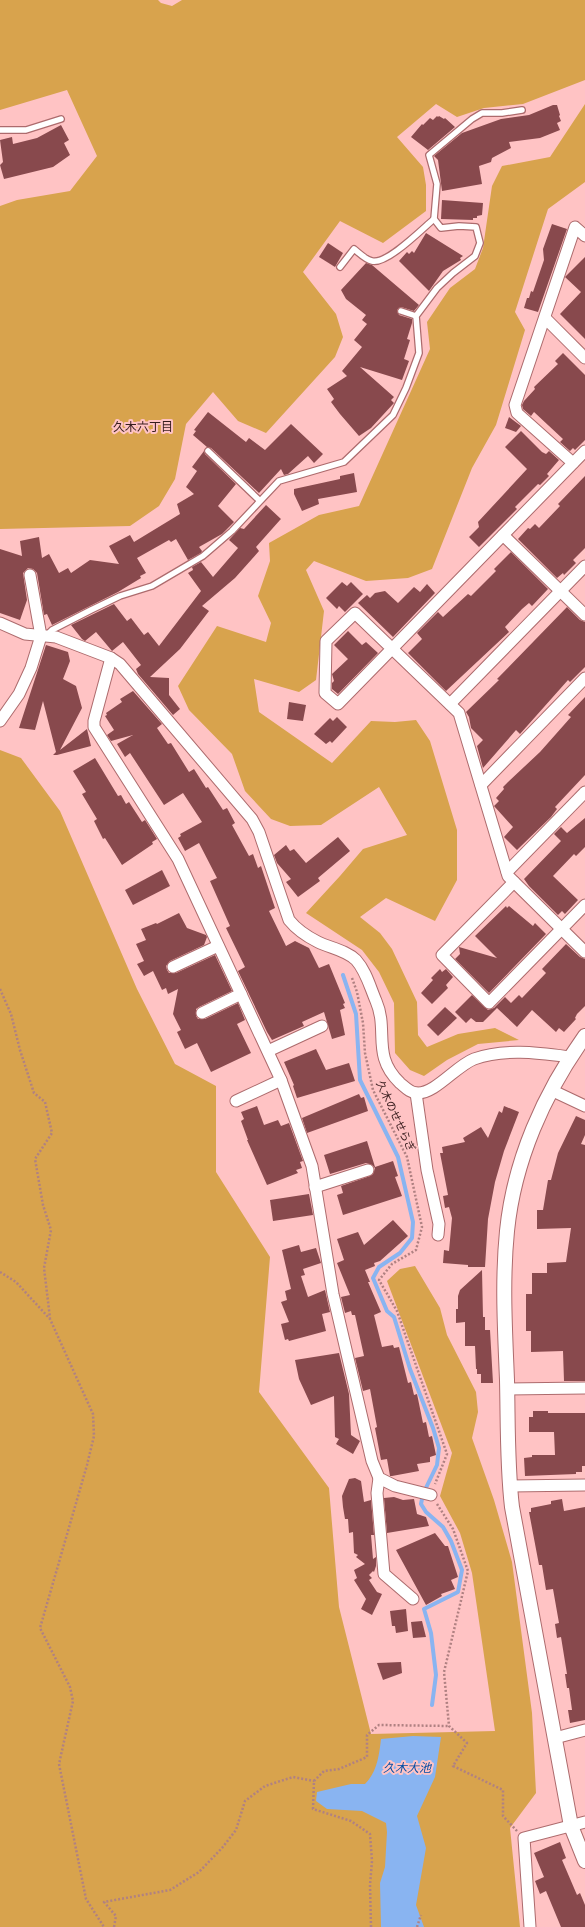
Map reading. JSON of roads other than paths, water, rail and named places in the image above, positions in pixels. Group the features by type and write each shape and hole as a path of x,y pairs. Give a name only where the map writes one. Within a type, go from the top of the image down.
{"street":[{"path":"573,463 517,413 515,405 575,227 585,236"},
{"path":"545,318 585,358"},
{"path":"585,451 393,649 338,704 325,693 326,641 356,613 393,649 450,704 459,712 507,872 514,882 585,952"},
{"path":"503,536 585,615"},
{"path":"450,704 585,566"},
{"path":"0,721 19,694 44,636 30,575"},
{"path":"0,623 25,634 56,637 111,658 120,664 252,819 260,832 289,920 298,931 318,942 342,951 355,959 362,968 380,1009 382,1053 385,1063 393,1076 407,1090 416,1093 423,1093 431,1089 462,1066 486,1056 536,1053 570,1057"},
{"path":"111,658 94,721 94,727 178,859 281,1080 312,1166 332,1294 372,1461 379,1478 378,1493 384,1574 413,1599"},
{"path":"481,785 585,678"},
{"path":"507,872 585,792"},
{"path":"514,882 442,956 489,1003 585,905"},
{"path":"173,967 218,946"},
{"path":"202,1012 241,994"},
{"path":"268,1051 322,1026"},
{"path":"585,1036 570,1057 552,1090 534,1126 522,1158 513,1195 507,1230 504,1275 510,1486 571,1826 585,1861"},
{"path":"236,1101 281,1080"},
{"path":"552,1090 585,1106"},
{"path":"416,1093 427,1170 439,1224 438,1235"},
{"path":"315,1187 368,1170"},
{"path":"507,1389 585,1388"},
{"path":"379,1478 395,1486 426,1494"},
{"path":"510,1486 585,1485"},
{"path":"555,1738 585,1730"},
{"path":"530,1927 524,1838 585,1822"}],"lane":[{"path":"44,636 52,630 120,596 152,586 203,556 232,531 259,500 279,481 344,462 393,415 406,388 419,353 416,316 437,288 475,256 480,243 476,227 459,226 441,228 434,219 437,184 429,155 472,118 482,113 502,113 522,110"},
{"path":"0,130 26,130 61,119"},
{"path":"340,267 354,249 372,261 380,261 389,256 434,219"},
{"path":"400,311 416,316"},
{"path":"208,451 259,500"}],"water":[{"name":"久木大池","path":"413,1736 441,1737 435,1777 417,1816 426,1848 416,1905 424,1927 381,1927 380,1883 385,1867 387,1832 386,1823 362,1811 327,1809 316,1801 317,1792 351,1784 365,1784 375,1769 381,1739"}],"waterway":[{"path":"343,975 356,1014 360,1080 398,1157 413,1222 412,1238 400,1253 379,1267 373,1278 387,1311 394,1317 410,1369 433,1428 439,1448 437,1465 423,1494 421,1504 426,1512 443,1527 451,1541 462,1570 458,1592 424,1609 431,1633 436,1675 432,1705"}],"district":[{"name":"久木六丁目","path":"143,427"}]}
